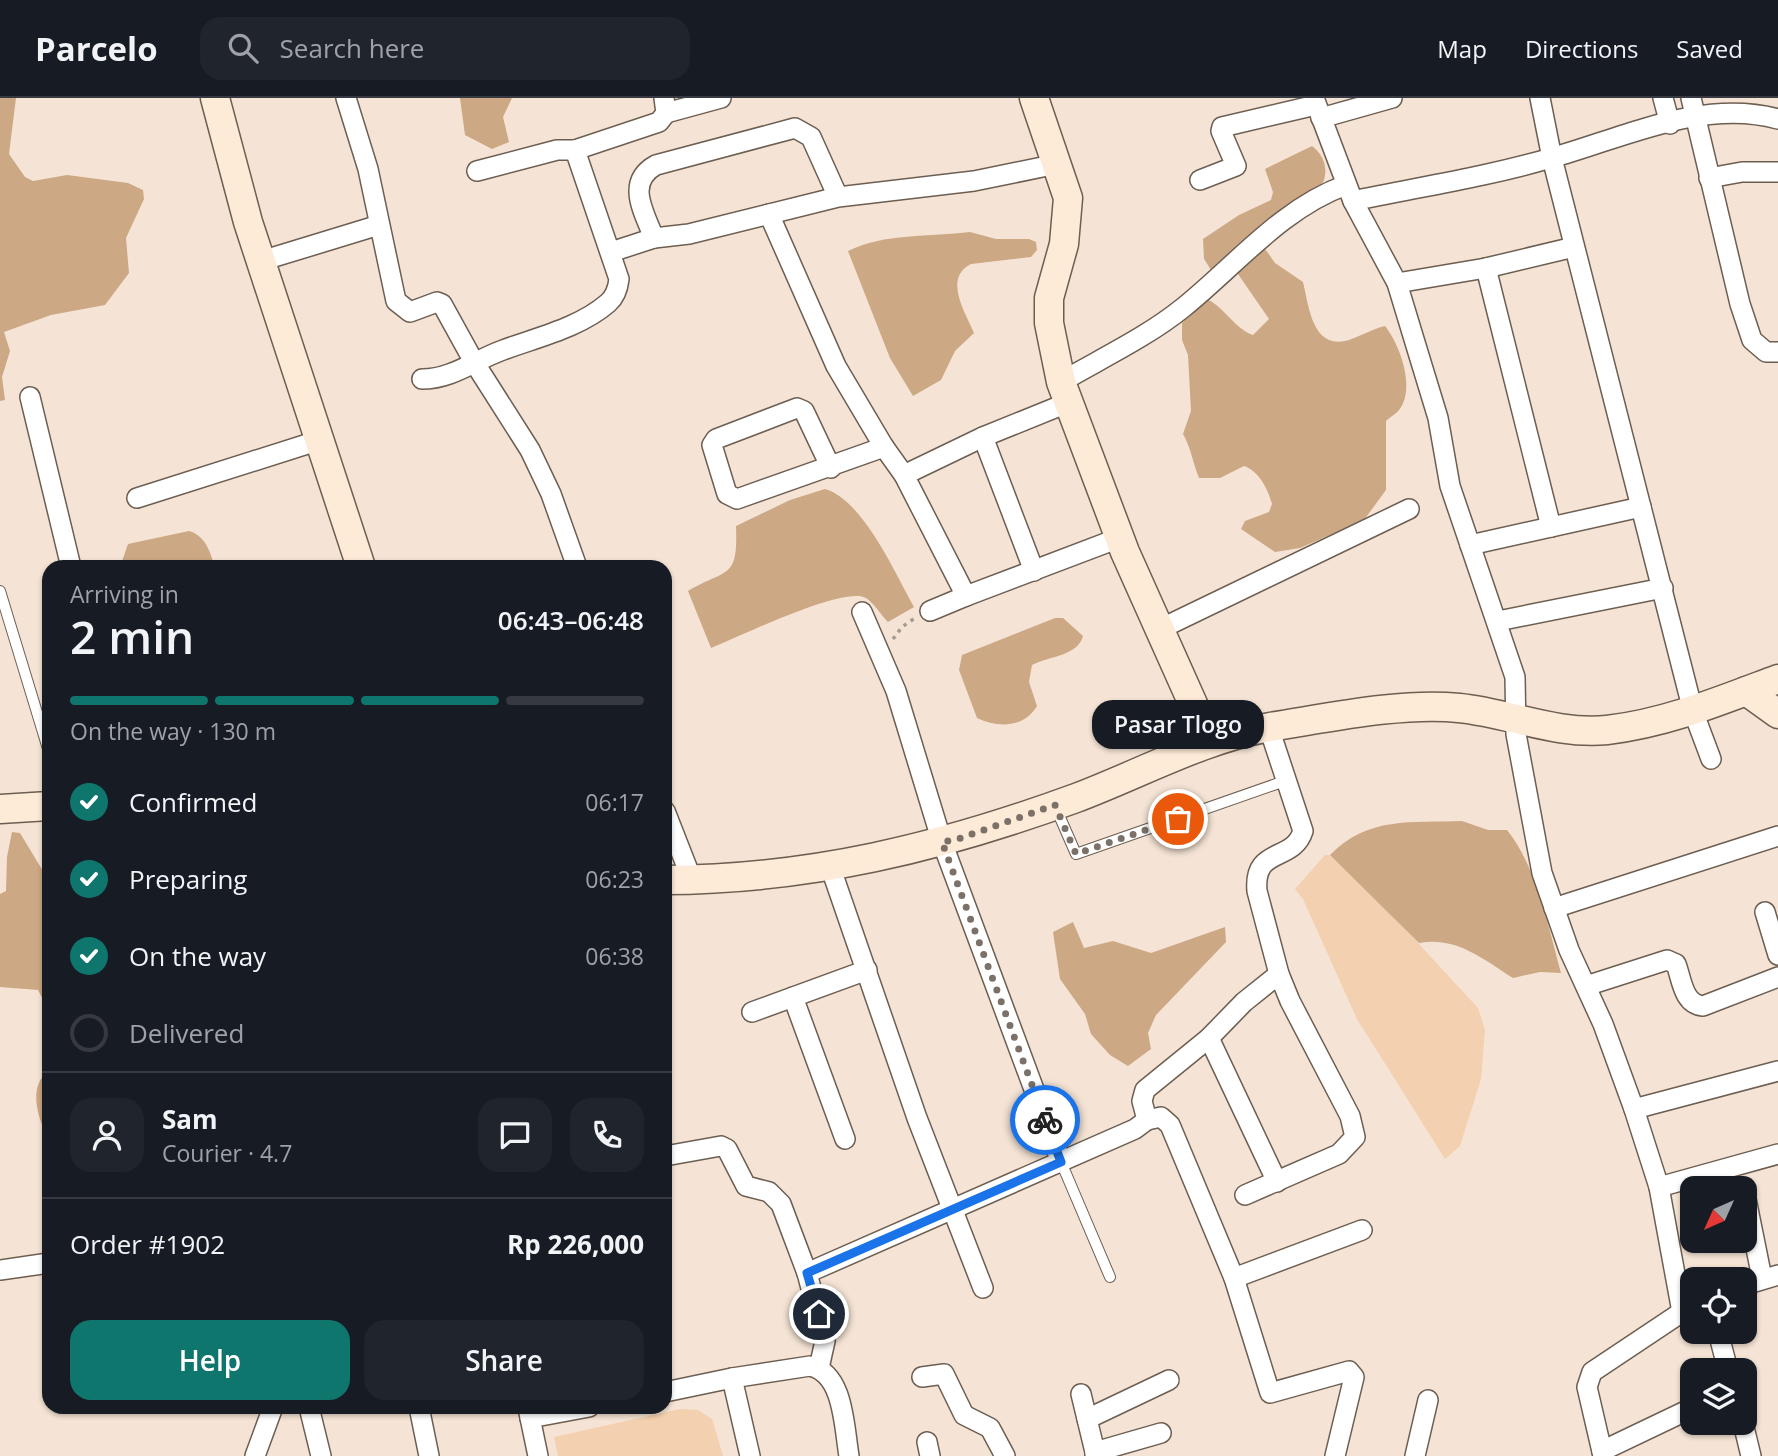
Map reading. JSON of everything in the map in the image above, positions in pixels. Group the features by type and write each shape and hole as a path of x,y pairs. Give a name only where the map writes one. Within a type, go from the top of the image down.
{"street":[{"path":"215,98 261,261 358,560"},
{"path":"346,98 368,169 396,301 410,312 438,302 442,304 474,362 530,450 551,494 575,560"},
{"path":"477,171 556,150 575,150 659,122 665,106 720,98"},
{"path":"1034,98 1068,198 1069,219 1049,298 1049,323 1064,393 1157,630 1210,743"},
{"path":"1200,180 1236,166 1221,131 1222,127 1317,107 1392,98"},
{"path":"1540,98 1574,247 1693,711 1711,759"},
{"path":"1663,98 1670,124"},
{"path":"1317,107 1344,192 1397,283 1438,418 1450,486 1516,677 1516,720 1542,873 1634,1109 1659,1186 1680,1279"},
{"path":"1694,107 1709,178 1752,340 1766,352 1778,352"},
{"path":"904,475 984,437 1064,393 1168,319 1275,227 1344,192 1552,158 1670,124 1694,107 1778,119"},
{"path":"654,238 638,190 641,176 648,170 772,132 795,128 811,137 838,197"},
{"path":"422,379 447,377 474,362 576,322 610,302 617,290 619,279 575,150"},
{"path":"611,252 654,238 689,234 838,197 974,181 1057,163"},
{"path":"1709,178 1742,172 1778,172"},
{"path":"769,214 836,366 884,447 904,475 966,596"},
{"path":"261,261 379,225"},
{"path":"1397,283 1486,268 1574,247"},
{"path":"1486,268 1551,527"},
{"path":"30,397 69,560"},
{"path":"831,468 800,408 716,439 712,445 727,494 737,499 831,468 884,447"},
{"path":"984,437 1034,571"},
{"path":"137,498 320,440"},
{"path":"1470,545 1641,507"},
{"path":"1157,630 1409,509"},
{"path":"930,611 1119,538"},
{"path":"1498,621 1663,588"},
{"path":"862,612 900,702 942,842 1061,1162"},
{"path":"672,848 678,880 772,876 878,858 958,839 1055,805 1210,743 1269,728 1406,707 1459,708 1538,727 1605,730 1693,711 1778,679"},
{"path":"1746,691 1778,714"},
{"path":"1245,1195 1339,1154 1355,1137 1350,1116 1304,1033 1279,974 1256,877 1268,858 1295,846 1303,831 1269,728"},
{"path":"0,809 42,806"},
{"path":"1554,908 1778,836"},
{"path":"830,866 917,1118 983,1288"},
{"path":"1765,912 1778,955"},
{"path":"1586,986 1667,960 1676,964 1688,997 1697,1005 1703,1006 1778,977"},
{"path":"752,1012 867,970"},
{"path":"1146,1120 1142,1101 1145,1090 1209,1038 1244,1002 1279,974"},
{"path":"793,997 845,1139"},
{"path":"1209,1038 1277,1182"},
{"path":"1634,1109 1778,1070"},
{"path":"807,1273 1105,1144 1146,1120 1161,1117 1170,1125 1234,1278 1269,1393 1349,1371 1354,1377 1335,1456"},
{"path":"672,1155 721,1146 727,1149 746,1186 769,1192 781,1204 807,1273 825,1341 819,1368"},
{"path":"1659,1186 1778,1154"},
{"path":"1739,1164 1742,1176"},
{"path":"1234,1278 1362,1230"},
{"path":"1756,1253 1761,1279"},
{"path":"0,1270 42,1264"},
{"path":"1680,1315 1592,1372 1587,1387 1602,1453 1680,1414"},
{"path":"672,1391 810,1366 819,1368 832,1381 849,1456"},
{"path":"922,1377 944,1374 964,1415 990,1427 1004,1456"},
{"path":"732,1378 750,1456"},
{"path":"1087,1419 1169,1380"},
{"path":"1080,1394 1095,1454 1161,1433"},
{"path":"1415,1456 1428,1400"},
{"path":"256,1456 271,1414"},
{"path":"311,1414 321,1456"},
{"path":"420,1414 429,1456"},
{"path":"529,1414 538,1456"},
{"path":"1746,1435 1751,1456"}],"lane":[{"path":"0,591 42,729"},
{"path":"1055,805 1076,854 1279,783"},
{"path":"1061,1162 1110,1277"}],"path":[{"path":"881,655 902,627 930,611"}],"shaded area":[{"path":"0,98 16,98 9,154 25,177 33,181 67,175 128,183 143,190 144,199 126,238 129,273 105,305 51,315 4,332 10,351 2,377 5,400 0,401"},
{"path":"460,98 512,98 503,117 509,142 492,149 465,135"},
{"path":"1312,146 1324,161 1324,180 1306,203 1263,246 1275,263 1303,282 1314,324 1327,339 1337,342 1349,340 1385,326 1401,355 1406,390 1399,410 1386,421 1386,490 1364,520 1300,548 1275,552 1241,529 1245,521 1269,512 1272,504 1265,487 1254,472 1244,466 1220,478 1199,478 1183,434 1191,411 1188,355 1182,340 1182,323 1204,298 1253,335 1269,319 1238,274 1213,273 1204,259 1203,239 1239,215 1271,200 1273,192 1265,169"},
{"path":"970,232 996,239 1029,239 1036,242 1037,250 1031,257 971,264 963,270 957,286 962,306 974,333 955,351 941,380 913,396 890,358 848,251 892,238"},
{"path":"825,489 839,496 865,522 914,607 888,622 866,598 854,596 836,599 790,614 711,648 688,591 728,570 735,556 736,526 790,500"},
{"path":"189,531 200,537 213,560 122,560 128,544"},
{"path":"1055,618 1063,618 1083,636 1080,643 1069,652 1032,665 1029,682 1037,706 1032,713 1025,719 1010,724 977,718 959,670 962,655"},
{"path":"1462,821 1488,830 1507,830 1517,844 1534,879 1561,973 1540,972 1513,978 1457,946 1419,943 1330,855 1344,842 1375,828 1408,822"},
{"path":"12,832 20,833 42,869 42,998 38,990 0,987 0,894 6,891 7,857"},
{"path":"1325,855 1330,855 1381,903 1478,1008 1485,1030 1481,1079 1460,1146 1445,1159 1357,1019 1303,899 1295,889"},
{"path":"1073,922 1084,948 1113,941 1151,953 1225,927 1226,942 1156,1015 1148,1033 1151,1049 1128,1066 1110,1055 1091,1034 1085,1014 1060,979 1053,932"},
{"path":"42,1077 42,1124 37,1104 38,1085"},
{"path":"698,1410 712,1419 723,1456 558,1456 554,1437 658,1414 672,1414 672,1411"}],"way so far":[{"path":"1045,1120 942,842 958,839 1055,805 1076,854 1178,819"}],"place":[{"name":"Pasar Tlogo","path":"1178,819"}],"route":[{"path":"819,1314 807,1273 881,1238 1061,1162 1045,1120"}]}
